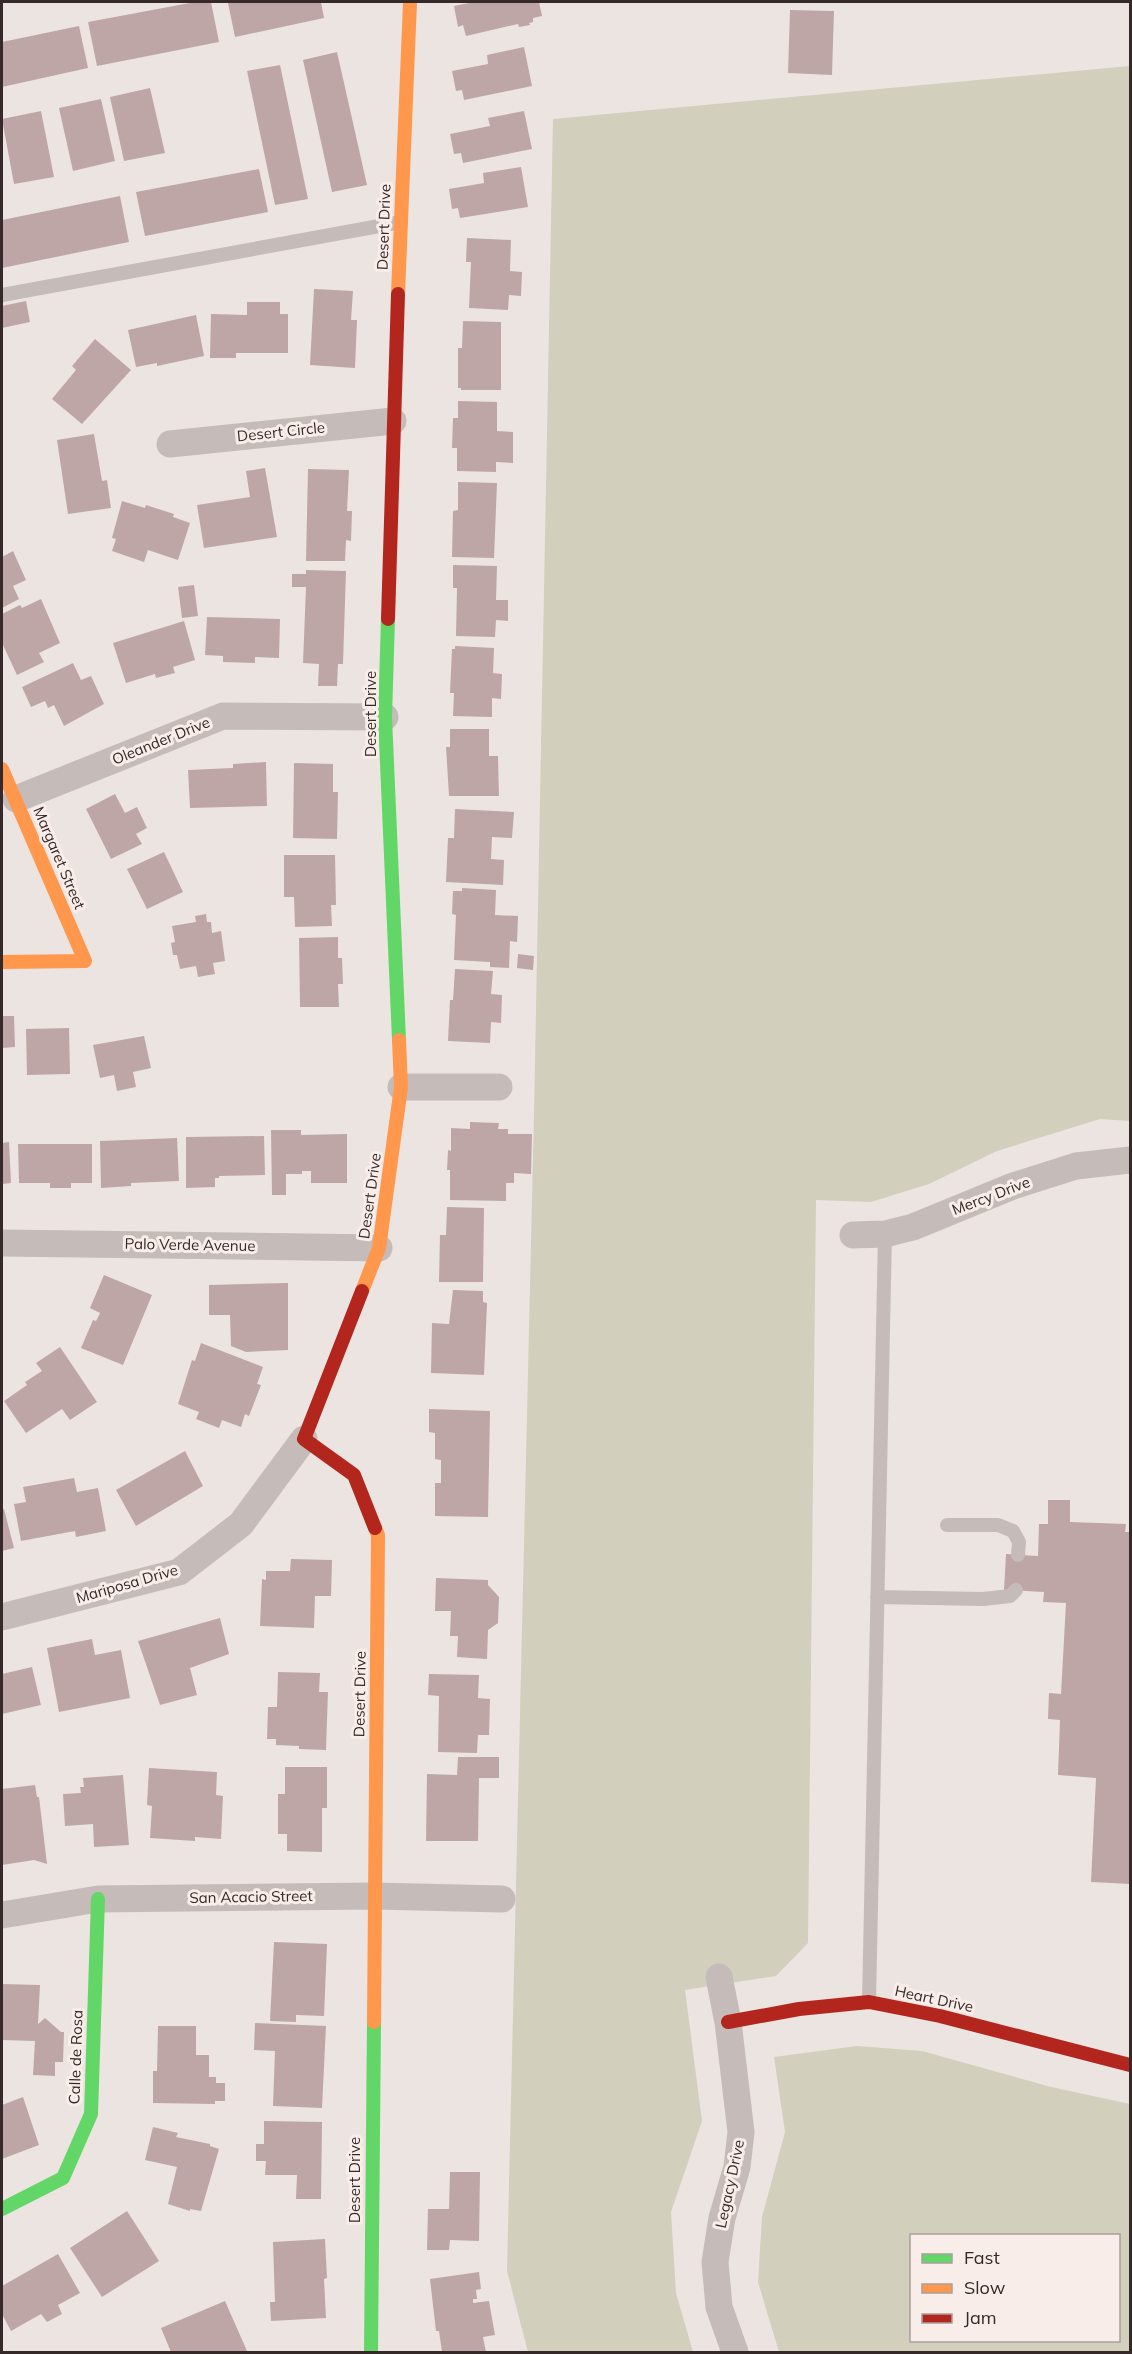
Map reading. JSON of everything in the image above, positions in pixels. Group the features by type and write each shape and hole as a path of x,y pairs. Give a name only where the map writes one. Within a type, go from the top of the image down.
{"street":[{"name":"Desert Drive","path":"370,2352 378,1535 354,1475 304,1439 379,1248 401,1087 385,717 393,421 410,2"},
{"name":"Desert Circle","path":"170,444 393,421"},
{"name":"Oleander Drive","path":"16,799 223,716 385,717"},
{"name":"Margaret Street","path":"2,769 86,961 2,962"},
{"path":"401,1087 499,1087"},
{"name":"Mercy Drive","path":"853,1235 885,1234 914,1227 1013,1186 1076,1166 1131,1160"},
{"name":"Palo Verde Avenue","path":"2,1243 379,1248"},
{"name":"Mariposa Drive","path":"2,1617 179,1572 241,1524 304,1439"},
{"name":"San Acacio Street","path":"2,1915 98,1899 374,1896 502,1899"},
{"name":"Calle de Rosa","path":"2,2209 63,2178 91,2114 98,1899"},
{"name":"Legacy Drive","path":"719,1977 728,2022 741,2132 737,2167 722,2218 715,2262 719,2307 735,2352"},
{"name":"Heart Drive","path":"728,2022 799,2009 869,2002 940,2016 1131,2065"}],"lane":[{"path":"2,295 401,222"},
{"path":"869,2002 885,1234"},
{"path":"947,1525 998,1525 1013,1531 1019,1542 1018,1555"},
{"path":"877,1598 983,1599 1010,1596 1016,1590"}],"shaded area":[{"path":"1130,66 1130,1121 1100,1119 997,1151 929,1184 871,1202 816,1200 808,1943 776,1976 685,1990 702,2121 671,2212 676,2293 693,2352 528,2352 507,2271 534,1115 553,119"},
{"path":"857,2046 922,2051 1051,2087 1130,2104 1130,2352 779,2352 758,2282 762,2217 785,2132 774,2057"}],"building":[{"path":"195,2 211,2 219,42 97,66 88,22"},
{"path":"321,2 324,18 235,37 228,3"},
{"path":"474,2 539,2 542,16 533,18 530,25 519,27 518,24 466,36 463,25 458,27 454,6"},
{"path":"790,10 834,11 832,75 788,73"},
{"path":"79,26 88,68 2,87 2,42"},
{"path":"524,47 532,86 464,100 462,90 456,91 452,71 488,64 487,55"},
{"path":"337,52 367,185 332,192 303,60"},
{"path":"280,65 308,199 275,205 247,71"},
{"path":"150,88 165,153 124,161 110,97"},
{"path":"101,99 115,161 73,171 59,108"},
{"path":"41,111 54,177 14,184 2,119"},
{"path":"524,111 532,149 463,163 461,153 454,154 450,134 490,126 488,118"},
{"path":"521,167 528,207 460,218 458,208 452,209 449,189 484,183 483,173"},
{"path":"259,169 268,212 145,236 136,192"},
{"path":"120,196 129,242 2,268 2,220"},
{"path":"467,238 511,240 510,271 522,272 521,296 509,295 508,310 469,308 471,262 466,262"},
{"path":"314,289 353,291 351,320 357,320 355,368 310,365"},
{"path":"26,301 30,322 2,328 2,306"},
{"path":"247,302 280,302 280,314 288,314 288,353 236,353 236,358 210,358 211,314 247,315"},
{"path":"196,315 204,356 157,366 157,363 136,367 128,330"},
{"path":"463,321 501,322 501,390 461,390 458,388 458,348 462,348"},
{"path":"95,339 131,370 82,424 52,399 76,370 72,366"},
{"path":"458,401 497,402 497,431 513,432 513,463 496,462 496,472 457,471 457,448 452,448 453,418 458,418"},
{"path":"94,434 102,481 107,480 111,508 68,514 57,440"},
{"path":"265,468 277,537 204,548 197,505 250,497 246,471"},
{"path":"308,469 349,470 347,511 352,511 351,541 346,540 345,561 306,561"},
{"path":"458,482 497,483 494,558 452,557 453,511 458,510"},
{"path":"122,501 145,508 146,505 174,514 173,517 190,523 178,560 148,550 144,562 112,551 116,539 112,538"},
{"path":"13,551 26,580 13,586 19,599 2,608 2,557"},
{"path":"453,565 497,566 496,600 508,600 508,621 496,620 495,637 456,636 457,588 453,588"},
{"path":"306,570 346,571 343,664 338,664 337,686 318,686 319,664 303,663 306,587 292,587 292,574 306,574"},
{"path":"194,585 198,616 182,618 178,587"},
{"path":"41,599 60,643 39,653 44,662 17,675 2,643 2,614 20,605 22,608"},
{"path":"207,617 280,619 279,658 255,657 255,663 223,662 223,656 205,655"},
{"path":"184,621 195,660 173,667 175,673 156,678 155,674 126,683 113,643"},
{"path":"455,646 494,648 493,673 502,674 501,699 492,698 492,717 453,716 454,693 450,693 452,649 455,649"},
{"path":"73,663 81,680 91,676 104,704 64,726 54,705 48,708 45,701 31,707 22,687"},
{"path":"450,729 489,729 489,756 498,756 499,796 449,796 446,747 450,747"},
{"path":"266,762 267,806 190,808 188,770 233,768 233,764"},
{"path":"294,763 333,764 333,792 338,792 337,839 293,838"},
{"path":"115,794 125,813 137,807 147,828 136,834 142,844 111,859 86,809"},
{"path":"455,809 514,812 512,838 492,837 491,859 504,860 503,885 446,882 448,838 454,838"},
{"path":"164,852 183,892 147,909 127,869"},
{"path":"284,855 335,855 336,905 331,905 332,926 295,927 294,897 284,897"},
{"path":"462,888 496,890 495,915 518,916 517,942 510,941 509,968 490,967 490,962 454,960 456,915 452,914 453,891 462,891"},
{"path":"206,914 207,922 211,922 212,933 221,931 225,961 213,963 215,974 198,977 196,966 180,969 177,955 173,955 171,943 175,942 172,926 196,922 195,916"},
{"path":"338,937 338,958 342,958 343,984 338,984 339,1007 300,1007 299,938"},
{"path":"518,954 534,956 533,970 517,968"},
{"path":"455,969 493,971 491,994 502,995 501,1023 491,1022 490,1043 448,1041 450,1000 453,1000"},
{"path":"2,1016 14,1016 15,1047 2,1048"},
{"path":"69,1028 70,1074 27,1075 26,1029"},
{"path":"144,1036 151,1068 133,1072 136,1087 117,1091 114,1075 100,1078 93,1045"},
{"path":"470,1122 499,1123 498,1129 508,1129 508,1134 532,1134 531,1174 514,1173 514,1183 506,1183 506,1201 450,1200 450,1170 447,1170 448,1150 451,1151 451,1128 470,1129"},
{"path":"271,1130 301,1130 301,1135 347,1134 347,1183 311,1183 311,1171 302,1171 302,1174 286,1174 286,1195 272,1195"},
{"path":"264,1136 265,1175 219,1176 215,1178 215,1187 186,1188 186,1137"},
{"path":"177,1138 179,1181 131,1183 131,1186 101,1188 100,1141"},
{"path":"9,1142 11,1183 2,1184 2,1143"},
{"path":"18,1144 92,1144 92,1183 71,1183 71,1188 50,1188 50,1183 19,1183"},
{"path":"447,1207 484,1208 483,1282 439,1282 440,1235 446,1235"},
{"path":"104,1275 152,1295 123,1365 81,1348 93,1320 96,1321 100,1313 90,1308"},
{"path":"288,1283 288,1350 246,1352 231,1346 230,1315 209,1315 209,1285"},
{"path":"453,1290 483,1291 483,1302 487,1303 484,1375 431,1373 432,1323 449,1324"},
{"path":"201,1343 263,1367 257,1384 261,1385 249,1416 245,1414 241,1427 222,1420 219,1428 196,1419 199,1412 178,1404 192,1360 195,1361"},
{"path":"60,1347 97,1402 70,1420 62,1409 26,1433 4,1401 27,1385 25,1382 42,1371 36,1363"},
{"path":"429,1409 490,1411 488,1517 435,1516 435,1483 441,1483 441,1460 435,1459 435,1433 429,1432"},
{"path":"185,1451 203,1486 136,1526 116,1490"},
{"path":"74,1478 77,1492 98,1488 106,1531 76,1537 75,1531 21,1541 14,1504 26,1502 23,1487"},
{"path":"1048,1500 1070,1500 1070,1522 1126,1524 1125,1532 1130,1532 1130,1884 1091,1882 1096,1778 1058,1775 1060,1720 1048,1719 1049,1693 1061,1694 1066,1603 1043,1602 1044,1592 1004,1590 1006,1554 1038,1556 1039,1524 1048,1524"},
{"path":"4,1509 14,1548 2,1551 2,1510"},
{"path":"291,1559 332,1560 331,1596 315,1596 314,1628 260,1626 262,1579 266,1580 266,1571 290,1571"},
{"path":"436,1578 488,1580 488,1585 499,1597 498,1623 488,1630 487,1659 457,1657 458,1636 450,1636 451,1611 435,1611"},
{"path":"220,1618 229,1654 190,1668 197,1695 160,1705 138,1641"},
{"path":"92,1639 95,1655 121,1650 130,1698 59,1712 47,1648"},
{"path":"32,1667 41,1705 2,1714 2,1674"},
{"path":"278,1672 320,1673 319,1692 328,1692 326,1750 276,1745 276,1739 267,1739 268,1707 277,1707"},
{"path":"429,1674 479,1675 478,1698 490,1699 489,1735 478,1735 477,1753 438,1752 439,1696 428,1695"},
{"path":"458,1757 499,1757 499,1778 479,1778 478,1841 426,1841 427,1774 457,1775"},
{"path":"285,1767 327,1767 327,1808 322,1808 322,1852 287,1851 287,1834 278,1834 278,1794 285,1794"},
{"path":"149,1768 217,1772 216,1795 223,1796 221,1839 195,1837 195,1841 150,1838 152,1806 147,1805"},
{"path":"123,1775 129,1845 94,1847 93,1824 65,1826 63,1794 81,1793 80,1787 84,1787 83,1778"},
{"path":"35,1785 37,1797 39,1797 47,1864 34,1860 2,1865 2,1789"},
{"path":"274,1942 327,1944 324,2016 296,2015 296,2022 270,2021"},
{"path":"2,1984 40,1985 38,2024 45,2018 64,2032 63,2062 55,2062 55,2076 33,2075 35,2041 2,2040"},
{"path":"255,2023 326,2026 322,2108 273,2106 275,2051 254,2050"},
{"path":"158,2026 196,2026 196,2055 209,2055 209,2077 216,2077 216,2083 225,2083 225,2101 215,2101 215,2104 153,2103 153,2071 157,2071"},
{"path":"23,2097 39,2145 2,2159 2,2105"},
{"path":"264,2121 322,2122 321,2199 296,2199 297,2175 265,2175 266,2161 256,2161 256,2144 264,2144"},
{"path":"153,2127 178,2133 176,2137 210,2144 219,2149 201,2211 190,2209 190,2211 168,2204 177,2167 145,2160"},
{"path":"450,2172 480,2172 479,2241 450,2240 449,2250 427,2250 428,2209 449,2209"},
{"path":"127,2211 159,2261 102,2297 70,2248"},
{"path":"325,2239 326,2318 271,2321 270,2302 275,2302 273,2242"},
{"path":"58,2254 80,2293 58,2305 62,2314 47,2322 41,2314 11,2331 2,2314 2,2286"},
{"path":"479,2272 481,2289 476,2290 477,2299 473,2299 473,2303 489,2301 495,2335 483,2337 486,2352 442,2352 439,2331 436,2331 430,2279"},
{"path":"225,2301 247,2351 171,2352 161,2328"}],"traffic: fast":[{"path":"388,619 385,717 399,1040"},
{"path":"2,2209 63,2178 91,2114 98,1899"},
{"path":"371,2352 374,2022"}],"traffic: slow":[{"path":"398,294 410,2"},
{"path":"2,769 85,961 2,962"},
{"path":"362,1291 379,1248 401,1087 399,1040"},
{"path":"374,2022 378,1535 375,1528"}],"traffic: jam":[{"path":"388,619 398,294"},
{"path":"362,1291 304,1439 354,1475 375,1528"},
{"path":"728,2022 799,2009 869,2002 940,2016 1130,2065"}]}
